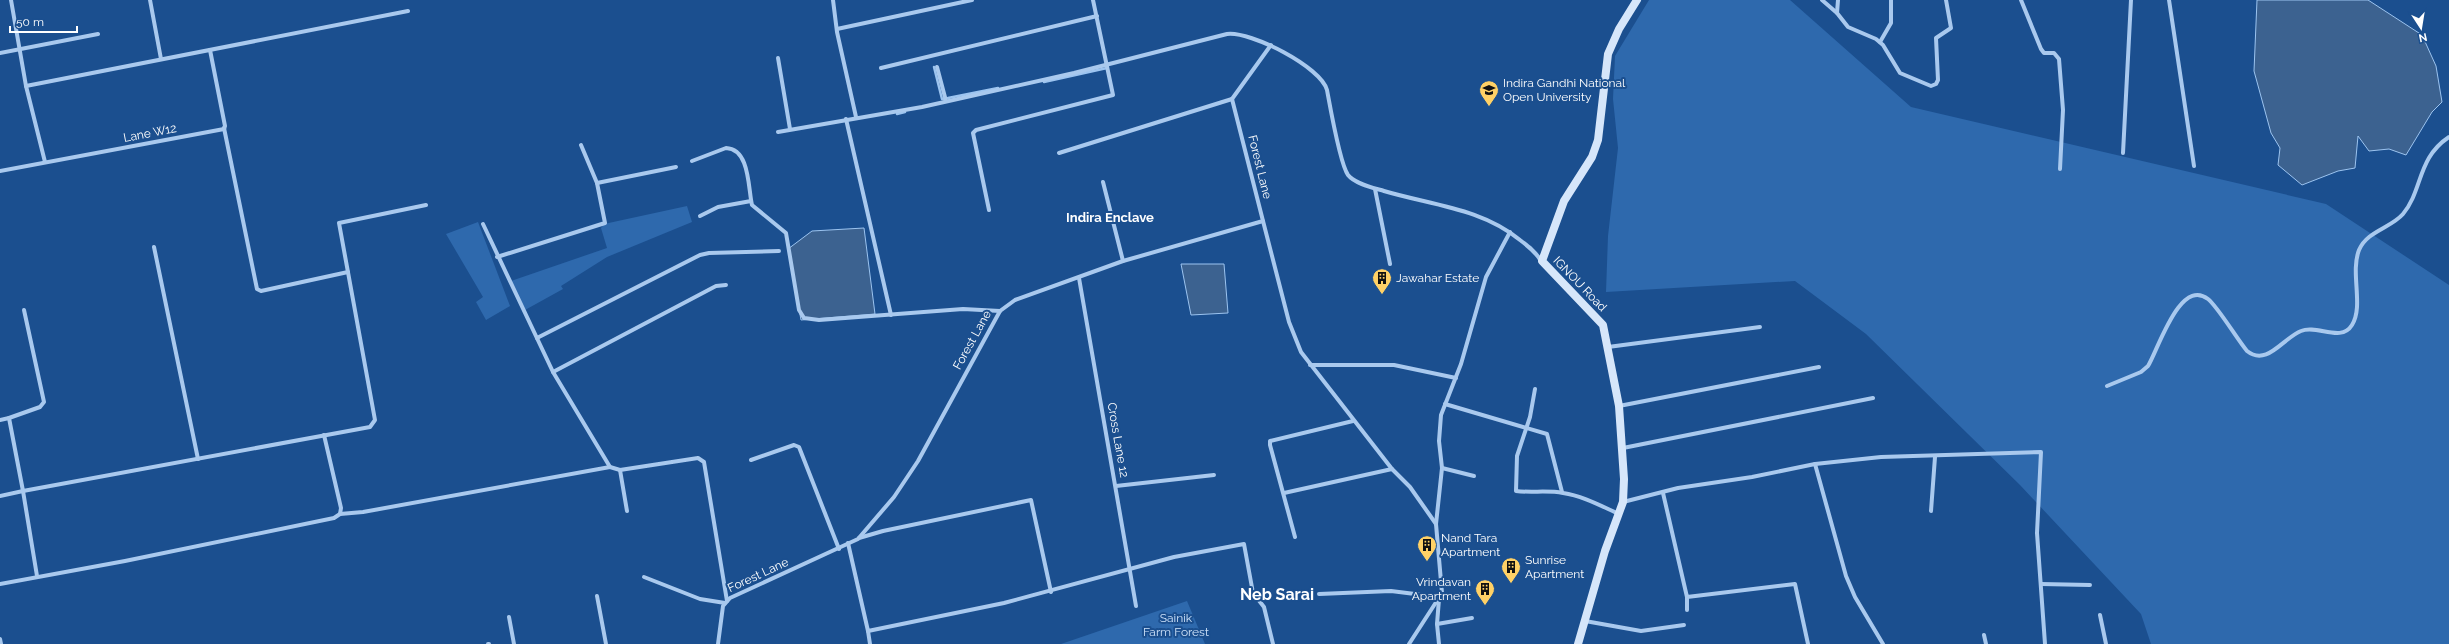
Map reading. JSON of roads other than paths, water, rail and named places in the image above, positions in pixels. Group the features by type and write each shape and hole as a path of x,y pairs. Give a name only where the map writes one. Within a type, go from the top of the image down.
{"street":[{"path":"11,0 26,86 45,162"},
{"path":"150,0 161,59"},
{"path":"833,0 837,29 856,117"},
{"path":"837,29 972,0"},
{"path":"989,210 974,131 978,128 1113,94 1108,63 1093,0"},
{"name":"IGNOU Road","path":"1578,644 1605,551 1623,502 1623,448 1619,406 1608,347 1602,325 1542,261 1564,201 1592,157 1598,140 1608,54 1619,29 1637,0"},
{"path":"1822,0 1837,13 1848,27 1880,42 1886,48 1900,73 1929,85 1936,84 1938,80 1936,38 1951,28 1946,0"},
{"path":"1837,13 1838,0"},
{"path":"1880,42 1891,23 1891,0"},
{"path":"2021,0 2041,49 2044,53 2056,54 2059,59 2063,110 2060,168"},
{"path":"2123,153 2131,0"},
{"path":"2169,0 2194,166"},
{"path":"26,86 408,11"},
{"path":"881,68 1097,16"},
{"path":"0,53 98,34"},
{"path":"778,132 946,100 1074,73 1108,63 1226,34 1241,34 1271,45 1323,79 1327,90 1346,172 1351,178 1375,189 1415,200 1463,210 1494,222 1510,232 1535,252 1542,261"},
{"path":"1059,153 1232,99 1271,45"},
{"path":"210,50 224,128 257,289 261,291 348,272"},
{"path":"778,58 790,129"},
{"path":"937,67 946,100"},
{"name":"Forest Lane","path":"718,644 726,602 858,539 894,498 918,461 1000,311 1015,300 1123,261 1264,221 1232,99"},
{"path":"846,119 891,315"},
{"name":"Lane W12","path":"0,171 224,128"},
{"path":"2107,386 2141,372 2148,366 2176,308 2186,299 2197,296 2208,299 2247,351 2256,356 2267,355 2301,331 2312,329 2339,333 2349,329 2353,323 2357,310 2355,279 2359,250 2368,238 2403,215 2430,156 2449,138"},
{"path":"497,257 603,225 606,219 597,184 581,145"},
{"path":"692,161 731,148 744,163 751,201 757,211 786,233 799,310 804,318 819,320 963,309 1000,311"},
{"path":"597,184 676,167"},
{"path":"1103,182 1123,261"},
{"path":"1375,189 1390,264"},
{"path":"700,216 718,207 751,201"},
{"path":"0,496 370,427 375,422 339,225 340,222 426,205"},
{"path":"1264,221 1295,341 1310,366 1392,470 1410,486 1436,524"},
{"path":"483,224 497,257 553,372 610,467"},
{"path":"1409,644 1439,596 1442,588 1436,524 1442,468 1440,428 1446,404 1456,378 1486,277 1510,232"},
{"path":"154,247 198,459"},
{"path":"537,338 700,255 709,253 779,251"},
{"name":"Cross Lane 12","path":"1079,278 1136,606"},
{"path":"553,372 716,286 726,285"},
{"path":"0,420 40,407 44,402 24,310"},
{"path":"1608,347 1760,327"},
{"path":"1310,366 1394,365 1456,378"},
{"path":"1619,406 1819,367"},
{"path":"1535,389 1527,428 1517,456 1516,491 1533,494 1562,492 1587,499 1619,514"},
{"path":"1623,448 1873,398"},
{"path":"1446,404 1547,434 1562,492"},
{"path":"9,418 37,576"},
{"path":"1295,537 1270,441 1273,438 1353,421"},
{"path":"324,435 341,508 340,514"},
{"path":"751,460 794,445 799,447 839,549"},
{"path":"1623,502 1663,492 1815,464 1881,457 1935,457 2041,452 2037,533 2045,644"},
{"path":"1931,512 1935,457"},
{"path":"0,584 125,561 326,520 334,518 340,514 363,512 610,467 620,470 698,458 702,460 726,602 700,599 644,576"},
{"path":"1815,464 1846,576 1855,596 1883,644"},
{"path":"1442,468 1474,476"},
{"path":"620,470 627,511"},
{"path":"1284,493 1392,470"},
{"path":"1116,486 1214,475"},
{"path":"1663,492 1687,597 1687,610"},
{"path":"858,539 883,531 1031,500 1050,592"},
{"path":"848,543 870,644"},
{"path":"868,631 1050,592 1174,557 1245,544 1253,593 1264,607 1274,644"},
{"path":"1687,597 1795,584 1808,644"},
{"path":"2041,584 2090,585"},
{"path":"1319,594 1391,591 1439,596"},
{"path":"597,596 606,644"},
{"path":"1439,596 1437,624 1439,644"},
{"path":"2100,616 2106,644"},
{"path":"509,617 514,644"},
{"path":"1437,624 1472,618"},
{"path":"1585,621 1641,631 1684,624"},
{"path":"1984,635 1986,644"},
{"path":"0,639 1,644"}],"waterway":[{"path":"934,67 942,99 944,99"},
{"path":"1044,82 1107,68"},
{"path":"948,98 998,88"},
{"path":"897,114 905,112"}],"place":[{"name":"Indira Gandhi National Open University","path":"1489,107"},
{"name":"Jawahar Estate","path":"1382,295"},
{"name":"Nand Tara Apartment","path":"1427,562"},
{"name":"Sunrise Apartment","path":"1511,584"},
{"name":"Vrindavan Apartment","path":"1485,606"}],"district":[{"name":"Indira Enclave","path":"1110,217"},
{"name":"Neb Sarai","path":"1277,594"}],"park label":[{"name":"Sainik Farm Forest","path":"1176,625"}]}
